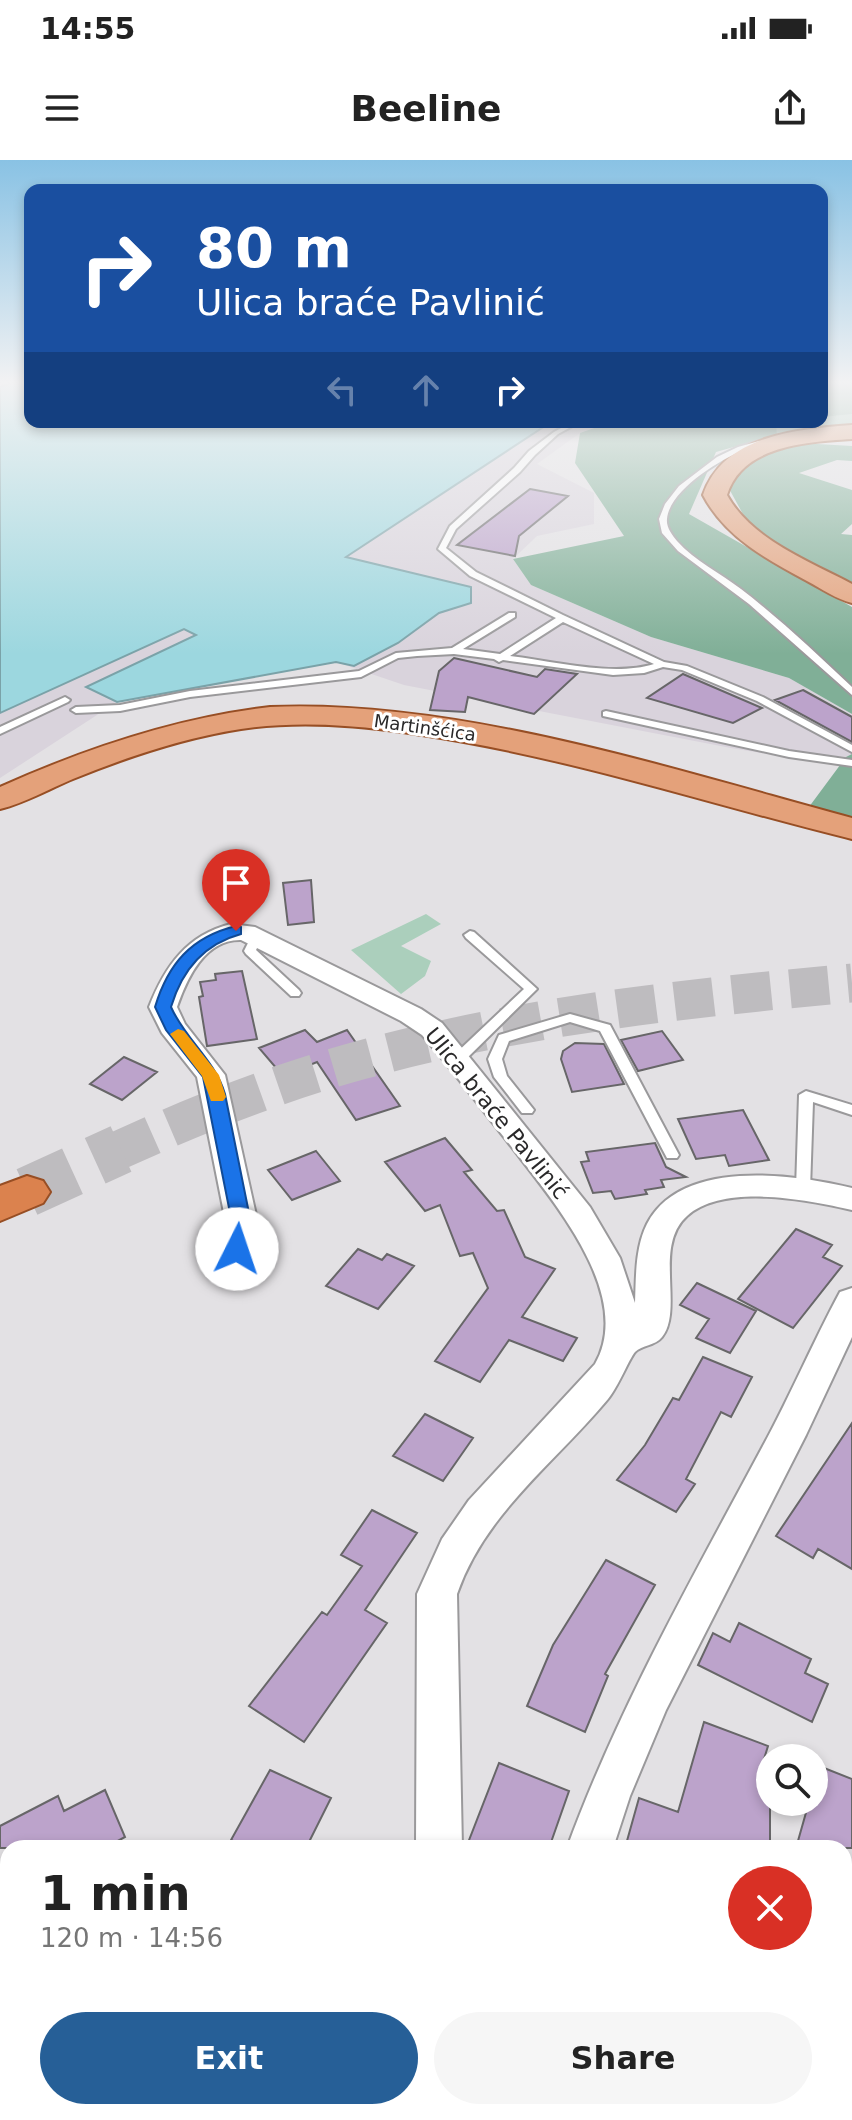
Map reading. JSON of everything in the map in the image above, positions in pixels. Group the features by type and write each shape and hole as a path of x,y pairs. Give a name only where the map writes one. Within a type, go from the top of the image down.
{"main road":[{"path":"725,471 716,487 718,503 733,523 852,595"},
{"name":"Martinšćica","path":"0,799 93,759 172,733 244,720 319,716 409,722 549,748 852,829"}],"street":[{"name":"Ulica braće Pavlinić","path":"237,1249 244,1233 217,1094 211,1075 172,1027 163,1007 170,985 186,959 227,931 246,932 411,1015 474,1064 569,1201 604,1258 620,1312 621,1343"},
{"path":"439,1840 437,1594 444,1572 470,1528 508,1481 597,1387 613,1364 621,1343 643,1333 652,1323 657,1243 670,1213 694,1198 758,1185 803,1189 852,1199"},
{"path":"592,1840 602,1809 686,1623 779,1453 852,1301"}],"lane":[{"path":"515,471 453,528 442,544 450,558 473,574 562,618 662,664 684,668 760,699 852,749"},
{"path":"703,471 668,501 662,514 664,530 695,559 763,611 852,692"},
{"path":"454,651 512,615"},
{"path":"499,659 562,618"},
{"path":"76,710 120,708 190,694 324,680 361,674 396,656 454,651 613,672 644,670 662,664"},
{"path":"0,731 65,700"},
{"path":"606,714 789,754 852,763"},
{"path":"470,935 531,989 474,1064"},
{"path":"256,938 250,951 295,993"},
{"path":"474,1064 504,1038 540,1025 570,1018 605,1028 672,1155"},
{"path":"474,1064 501,1077 527,1110"},
{"path":"803,1189 806,1095 852,1110"}],"shaded area":[{"path":"476,471 552,471 594,493 594,524 537,536 513,559 531,585 651,637 789,678 852,714 852,755 792,751 786,757 731,748 404,685 336,662 354,666 439,612 471,602 471,587 345,558"},
{"path":"184,629 197,635 87,687 117,702 0,778 0,713"}],"green space":[{"path":"581,471 708,471 689,514 852,607 852,714 789,678 651,637 531,585 513,559 624,536"},
{"path":"740,471 803,471 799,473 852,490 852,524 841,534 852,535 852,588 750,527 727,485"},
{"path":"852,754 852,822 806,811 846,757"},
{"path":"426,914 441,924 401,946 431,961 425,976 401,994 351,950"}],"water":[{"path":"0,471 476,471 346,557 471,587 471,603 439,613 398,643 354,666 336,662 117,702 86,687 196,635 184,629 0,713"}],"building":[{"path":"530,489 568,496 519,536 515,556 457,545"},
{"path":"454,658 537,677 545,669 577,674 534,714 468,697 465,712 430,710 439,671"},
{"path":"683,674 762,708 733,723 647,698"},
{"path":"803,690 852,717 852,742 775,700"},
{"path":"311,880 314,922 288,925 283,883"},
{"path":"242,971 257,1039 207,1046 199,997 203,996 200,982 216,980 215,974"},
{"path":"305,1030 317,1042 347,1030 400,1106 356,1120 317,1062 283,1076 259,1048"},
{"path":"662,1031 683,1060 638,1071 621,1040"},
{"path":"575,1043 604,1044 624,1084 572,1092 561,1059 563,1051"},
{"path":"124,1057 157,1072 122,1100 90,1084"},
{"path":"743,1110 769,1160 729,1166 725,1155 696,1159 678,1119"},
{"path":"445,1138 472,1170 464,1172 497,1211 504,1210 525,1257 555,1269 522,1317 577,1338 563,1361 509,1340 480,1382 435,1361 488,1288 473,1253 460,1256 440,1205 425,1211 385,1162"},
{"path":"655,1143 666,1167 686,1177 661,1180 664,1187 645,1190 647,1194 615,1199 611,1191 593,1193 581,1162 589,1161 586,1152"},
{"path":"316,1151 340,1181 292,1200 268,1170"},
{"path":"796,1229 832,1245 823,1257 842,1266 793,1328 738,1299"},
{"path":"358,1249 382,1260 387,1254 414,1266 378,1309 326,1286"},
{"path":"697,1283 756,1311 730,1353 696,1338 709,1319 680,1305"},
{"path":"703,1357 752,1377 731,1417 721,1412 686,1479 695,1484 676,1512 617,1480 645,1445 673,1398 679,1400"},
{"path":"425,1414 473,1438 443,1481 393,1456"},
{"path":"852,1423 852,1569 818,1549 813,1558 776,1536"},
{"path":"372,1510 417,1533 365,1610 387,1623 304,1742 249,1706 322,1612 327,1615 362,1566 341,1555"},
{"path":"606,1560 655,1585 605,1674 608,1676 585,1732 527,1706 553,1645"},
{"path":"739,1623 811,1659 805,1673 828,1684 812,1722 698,1665 713,1633 730,1642"},
{"path":"704,1722 763,1744 756,1744 756,1816 770,1816 770,1840 627,1840 639,1798 678,1812"},
{"path":"499,1763 569,1791 552,1840 469,1840"},
{"path":"270,1770 331,1798 310,1840 231,1840"},
{"path":"828,1770 852,1779 852,1840 798,1840 805,1816 828,1816"},
{"path":"105,1790 125,1837 120,1840 0,1840 0,1826 58,1796 64,1811"}],"tunnel":[{"path":"117,1151 268,1089 422,1045 605,1011 852,983"},
{"path":"27,1192 121,1149"}],"slow traffic":[{"path":"178,1034 211,1075 217,1097"}],"route":[{"path":"236,931 216,936 186,959 170,985 163,1007 172,1027 211,1075 217,1094 244,1233 237,1249"}]}
